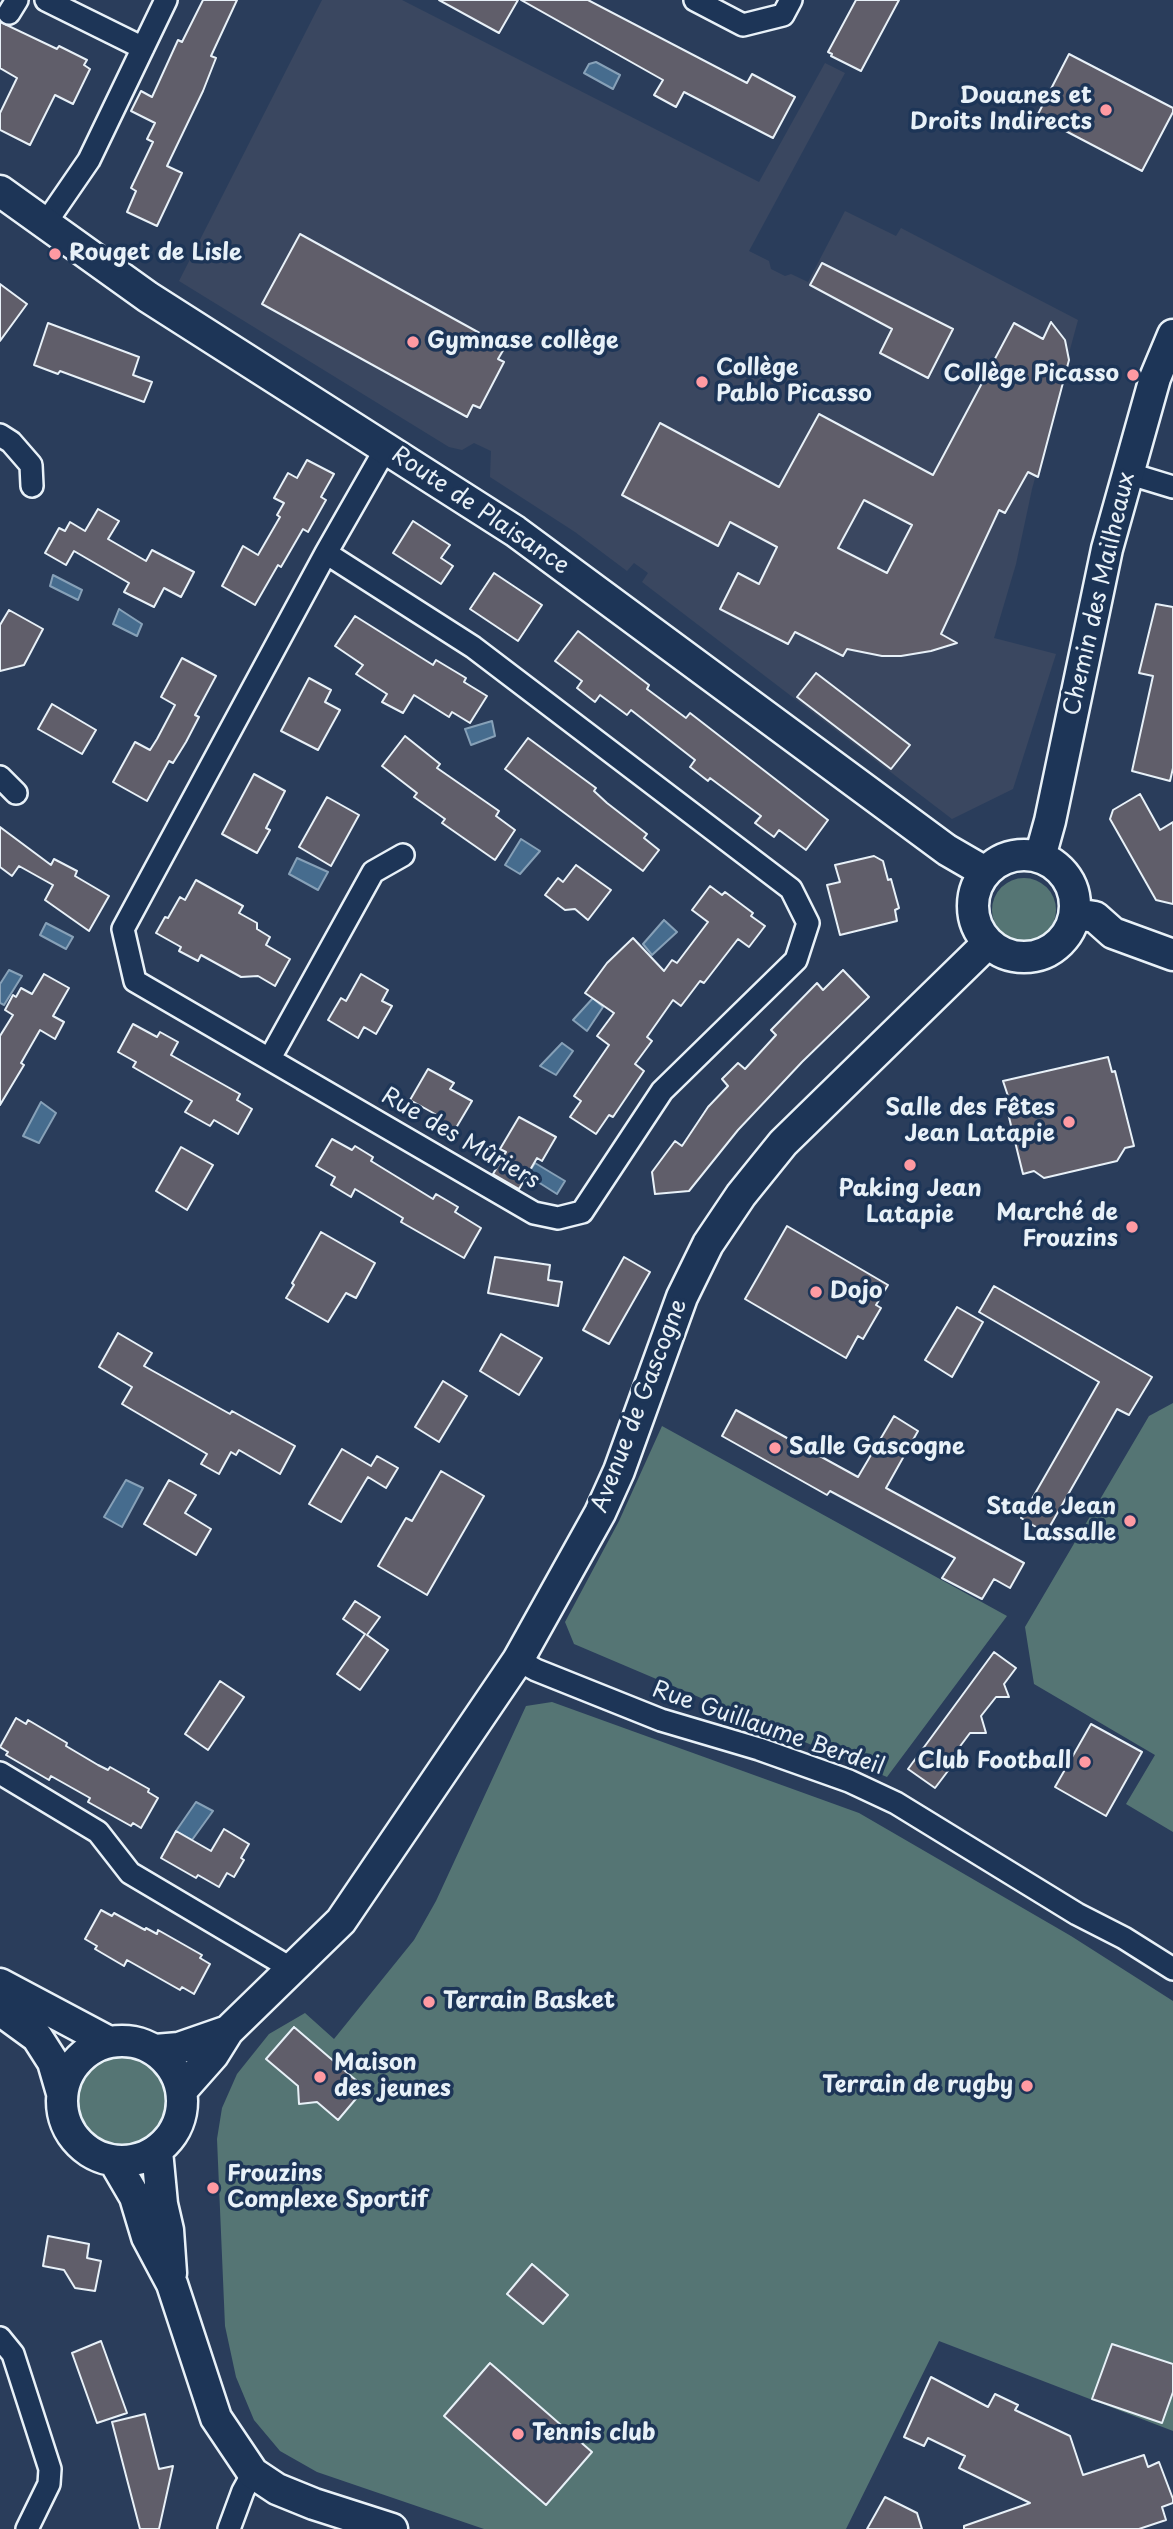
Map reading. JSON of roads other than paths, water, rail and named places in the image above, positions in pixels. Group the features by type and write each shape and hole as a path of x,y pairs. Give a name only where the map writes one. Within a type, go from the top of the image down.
{"main road":[{"name":"Route de Plaisance","path":"0,191 148,297 515,531 947,850 979,886"},
{"name":"Chemin des Mailheaux","path":"1040,857 1050,821 1099,582 1127,472 1155,378 1173,335"},
{"path":"1016,855 1040,857 1058,867 1070,883 1074,893 1070,925 1055,948 1033,957 1008,956 981,936 973,918 979,886 1004,859 1016,855"},
{"path":"1070,925 1113,933 1173,955"},
{"name":"Avenue de Gascogne","path":"182,2090 213,2055 228,2031 341,1921 518,1660 594,1524 614,1481 678,1308 708,1244 741,1195 783,1143 988,943"},
{"path":"0,1984 109,2042"},
{"path":"0,2010 37,2037 52,2062 62,2093 64,2117 74,2138 92,2153 114,2161 129,2162 144,2158 170,2139 179,2124 183,2108 182,2090 177,2074 168,2061 155,2050 125,2041 109,2042 92,2049 78,2061 67,2076 62,2093"},
{"name":"Avenue de Gascogne","path":"155,2050 178,2048 228,2031"},
{"path":"157,2151 162,2204 169,2231 172,2284"},
{"path":"114,2161 135,2197 147,2237 172,2284 216,2418 253,2473 277,2489 314,2504 392,2529"}],"street":[{"path":"46,0 143,48"},
{"path":"45,224 89,160 166,0"},
{"path":"695,0 743,25 783,15 791,0"},
{"path":"0,435 11,442 31,465 32,486"},
{"name":"Rue des Mûriers","path":"326,553 473,647 791,889 808,923 796,960 662,1091 582,1212 558,1218 534,1213 135,981 123,929 326,553 386,448"},
{"path":"1127,472 1173,487"},
{"path":"0,777 16,793"},
{"path":"270,1058 373,873 403,855"},
{"name":"Rue Guillaume Berdeil","path":"518,1660 536,1670 661,1720 760,1749 849,1781 896,1803 1077,1914 1124,1938 1173,1969"},
{"path":"0,1773 98,1832 130,1873 292,1969"},
{"path":"0,2338 13,2354 50,2469 49,2484 27,2529"},
{"path":"229,2529 243,2491 253,2473"}],"place":[{"name":"Douanes et Droits Indirects","path":"1106,110"},
{"name":"Rouget de Lisle","path":"55,254"},
{"name":"Gymnase collège","path":"413,342"},
{"name":"Collège Picasso","path":"1133,375"},
{"name":"Collège Pablo Picasso","path":"702,382"},
{"name":"Salle des Fêtes Jean Latapie","path":"1069,1122"},
{"name":"Paking Jean Latapie","path":"910,1165"},
{"name":"Marché de Frouzins","path":"1132,1227"},
{"name":"Dojo","path":"816,1292"},
{"name":"Salle Gascogne","path":"775,1448"},
{"name":"Stade Jean Lassalle","path":"1130,1521"},
{"name":"Club Football","path":"1085,1762"},
{"name":"Terrain Basket","path":"429,2002"},
{"name":"Maison des jeunes","path":"320,2077"},
{"name":"Terrain de rugby","path":"1027,2086"},
{"name":"Frouzins Complexe Sportif","path":"213,2188"},
{"name":"Tennis club","path":"518,2434"}]}
